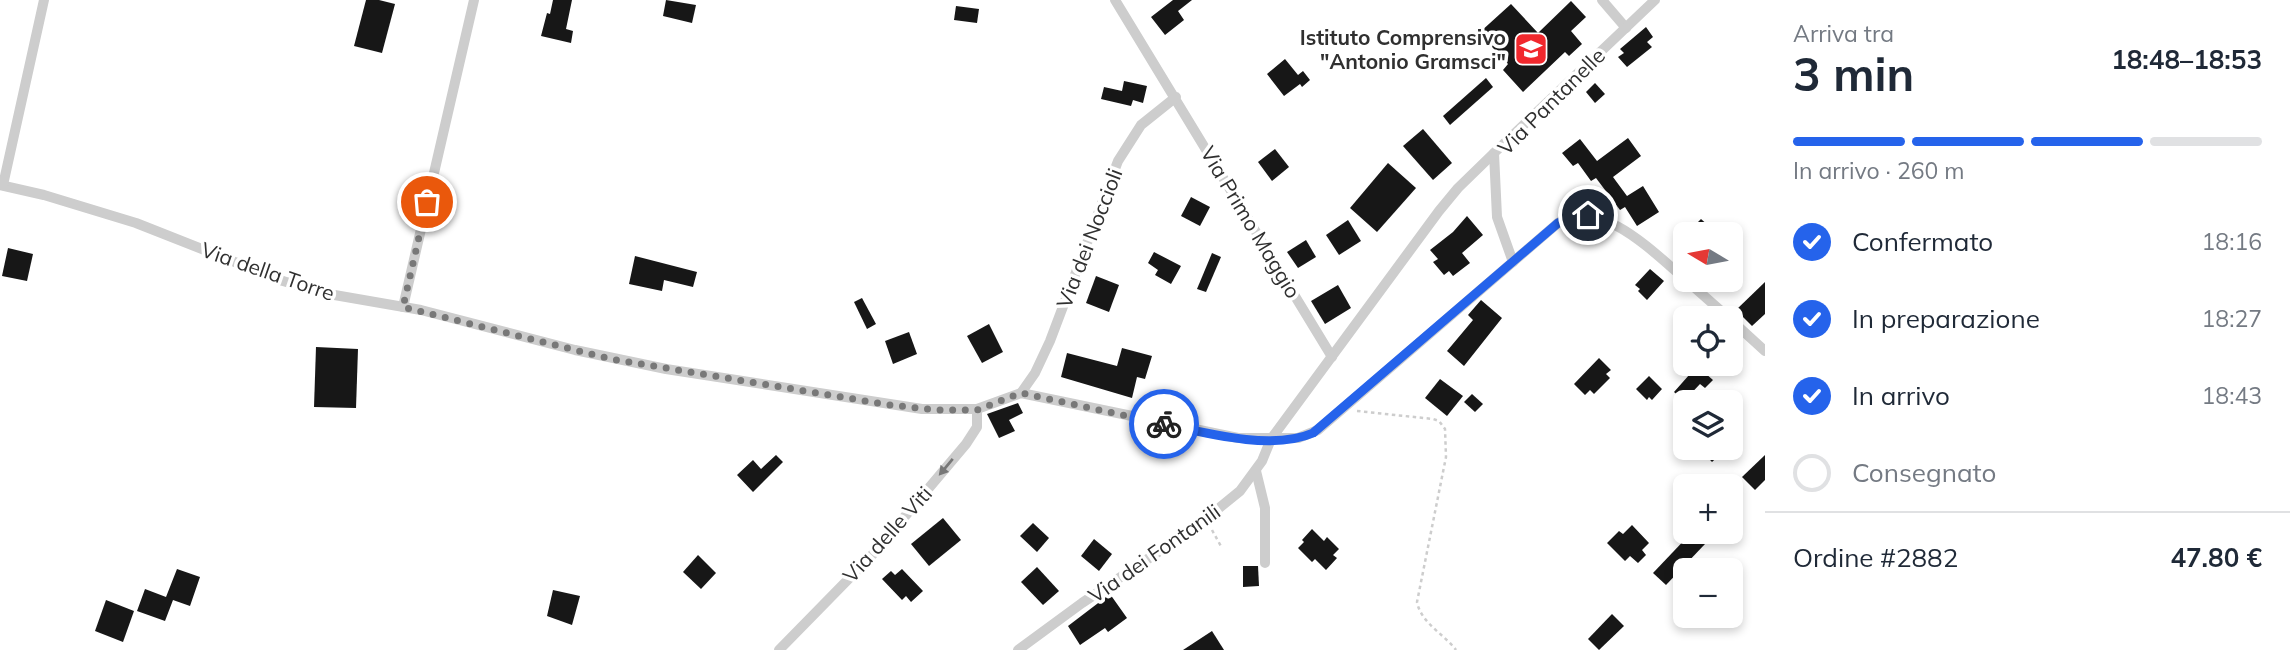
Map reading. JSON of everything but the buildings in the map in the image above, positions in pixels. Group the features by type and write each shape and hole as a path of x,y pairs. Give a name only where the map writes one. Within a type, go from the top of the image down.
{"street":[{"path":"1,185 44,0"},
{"path":"403,307 474,0"},
{"name":"Via Primo Maggio","path":"1115,0 1332,357"},
{"path":"1602,0 1626,28"},
{"name":"Via Pantanelle","path":"1513,262 1497,217 1494,153 1655,0"},
{"name":"Via dei Noccioli","path":"1021,393 1035,373 1052,334 1118,161 1141,125 1176,97"},
{"path":"1271,439 1446,202 1494,153"},
{"name":"Via della Torre","path":"1,185 136,223 297,286 403,307 611,359 906,407 977,410 1021,393"},
{"path":"1021,393 1219,434 1271,439 1307,435 1318,430 1342,410 1561,220 1574,215 1601,219 1628,233 1673,269"},
{"path":"1700,292 1715,306"},
{"path":"1743,331 1765,351"},
{"name":"Via delle Viti","path":"779,650 874,553 966,444 977,429 977,410"},
{"name":"Via dei Fontanili","path":"1018,650 1206,519 1240,491 1256,471 1271,439"},
{"path":"1256,471 1265,508 1265,563"}],"path":[{"path":"1342,410 1433,419 1439,421 1445,429 1447,444 1442,484 1417,602 1422,615 1456,650"},
{"path":"1206,519 1222,548"}],"way so far":[{"path":"427,202 403,307 611,359 890,405 937,410 977,410 1021,393 1164,424"}],"place":[{"name":"Istituto Comprensivo \"Antonio Gramsci\"","path":"1531,49"}],"route":[{"path":"1164,424 1248,439 1297,438 1313,433 1558,223 1574,215 1588,215"}]}
